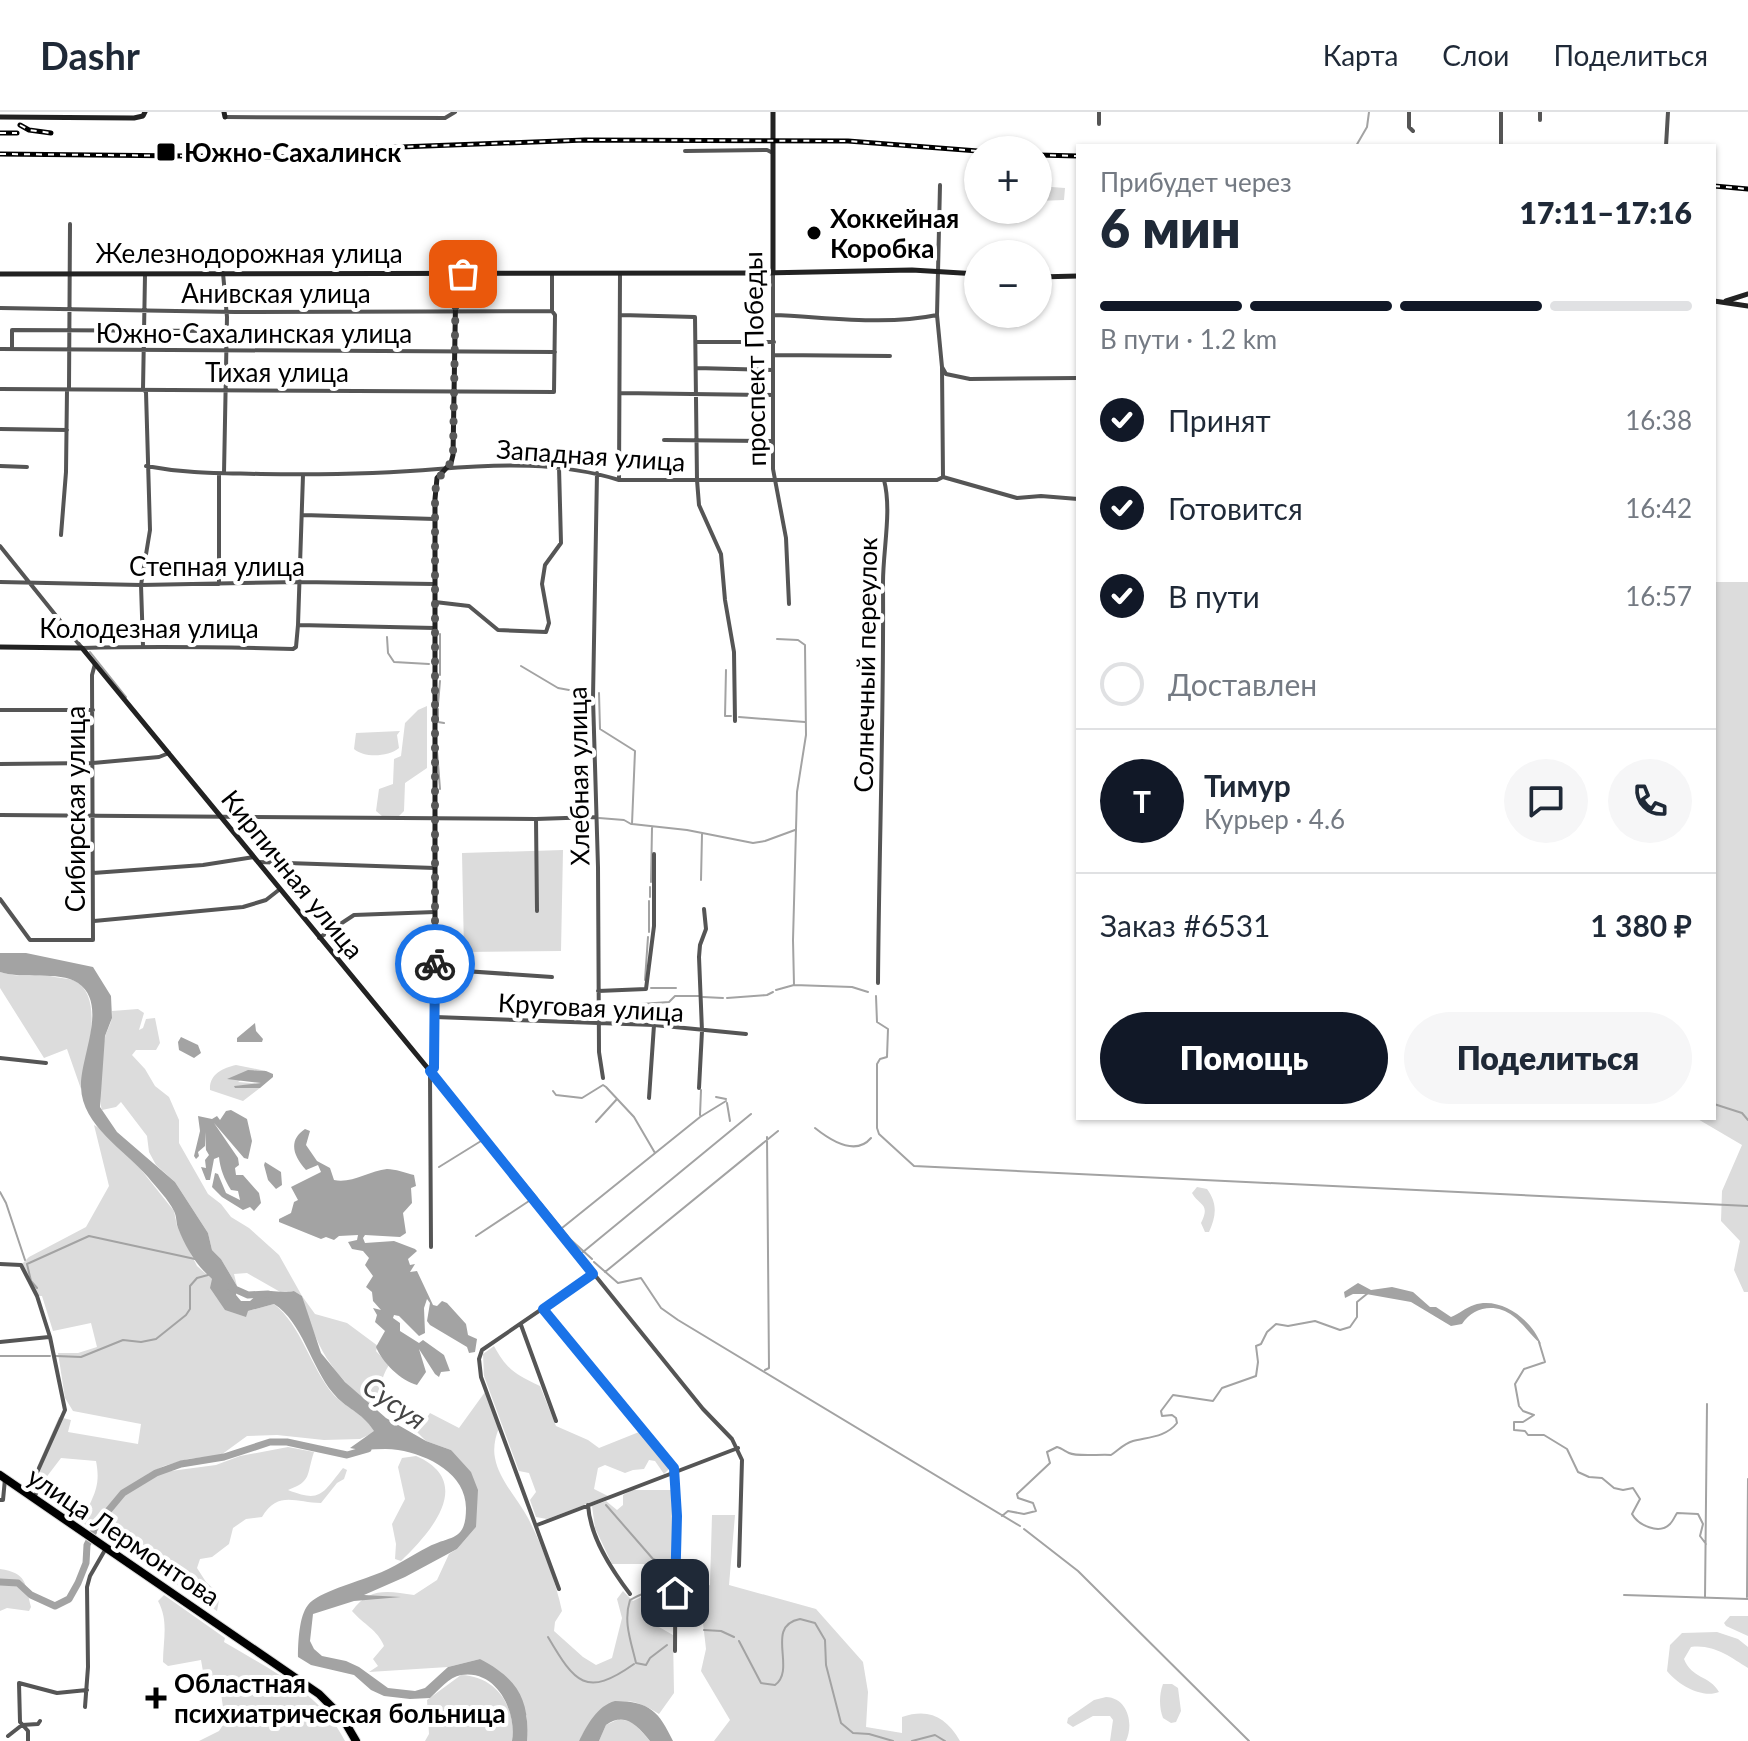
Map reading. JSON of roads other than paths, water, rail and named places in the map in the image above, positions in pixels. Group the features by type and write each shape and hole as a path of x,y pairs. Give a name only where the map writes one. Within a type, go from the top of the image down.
{"highway":[{"name":"улица Лермонтова","path":"3,1477 319,1694 342,1717 356,1741"}],"street":[{"name":"проспект Победы","path":"773,112 774,478 786,538 789,604"},
{"path":"1099,112 1099,124"},
{"path":"1409,112 1409,127 1413,131"},
{"path":"1501,112 1501,144"},
{"path":"1540,112 1540,120"},
{"path":"1666,144 1668,112"},
{"path":"224,114 445,118 454,113"},
{"path":"0,117 144,114"},
{"path":"685,151 767,150 773,153"},
{"path":"940,185 941,252 937,271 937,315 942,367 943,477"},
{"path":"61,535 70,349 70,224"},
{"path":"143,646 141,585 150,530 146,392 143,389 145,273"},
{"path":"219,584 227,331 223,273"},
{"path":"552,273 555,352"},
{"path":"619,480 620,273"},
{"name":"Железнодорожная улица","path":"0,274 964,273"},
{"path":"431,1247 430,1071 434,1068 435,1017 435,519 437,478 453,455 456,274"},
{"path":"1052,277 1076,276"},
{"path":"1717,302 1748,294"},
{"path":"1717,302 1748,306"},
{"name":"Анивская улица","path":"0,308 226,312 552,311"},
{"path":"621,315 695,317 699,505 721,554 734,652 735,721"},
{"path":"773,315 890,320 937,315"},
{"path":"12,349 12,330 227,331"},
{"path":"696,342 774,342"},
{"name":"Южно-Сахалинская улица","path":"0,349 555,352"},
{"name":"Тихая улица","path":"0,389 554,392 555,352"},
{"path":"774,355 890,356"},
{"path":"942,367 946,374 970,379 1076,378"},
{"path":"696,368 773,370"},
{"path":"620,393 773,395"},
{"path":"0,429 67,430"},
{"path":"664,440 773,441"},
{"path":"0,466 27,467"},
{"name":"Западная улица","path":"146,466 178,473 303,475 447,467 559,467 619,480 937,480 943,477 1017,498 1076,499"},
{"path":"435,602 469,606 498,630 546,632 549,623 543,600 543,573 561,543 559,467"},
{"name":"Хлебная улица","path":"597,473 593,698 598,1022 603,1078"},
{"path":"303,475 298,625 435,628"},
{"name":"Солнечный переулок","path":"878,983 884,725 883,580 887,500 884,480"},
{"path":"303,515 435,519"},
{"name":"Кирпичная улица","path":"0,546 738,1448"},
{"name":"Степная улица","path":"0,582 434,584"},
{"name":"Колодезная улица","path":"0,647 293,649 296,647 298,625"},
{"name":"Сибирская улица","path":"0,899 30,940 93,940 92,675 95,664"},
{"path":"0,710 93,710"},
{"path":"0,764 93,763 159,757 169,753"},
{"path":"0,815 595,817"},
{"path":"536,819 537,911"},
{"path":"598,991 646,989 654,926 654,854"},
{"path":"93,873 256,859 435,868"},
{"path":"94,921 243,907 266,900 280,889"},
{"path":"699,1088 702,1031 699,957 706,929 704,909"},
{"path":"319,938 354,915 435,912"},
{"path":"435,969 552,977"},
{"name":"Круговая улица","path":"435,1017 654,1025 746,1034"},
{"path":"649,1098 654,1025"},
{"path":"0,1058 46,1063"},
{"path":"0,1264 21,1265 37,1296 50,1337 65,1410 35,1477 38,1489 33,1499"},
{"path":"559,1589 481,1377 479,1359 482,1350 593,1274"},
{"path":"543,1309 676,1473 675,1651"},
{"path":"521,1325 556,1421"},
{"path":"0,1342 50,1337"},
{"path":"537,1525 738,1448 742,1460 739,1566"},
{"path":"0,1500 3,1500 3,1477"},
{"path":"588,1505 591,1523 611,1566 630,1594"},
{"path":"85,1707 87,1587 102,1545"},
{"path":"28,1741 28,1731 22,1725 19,1683 57,1693 87,1690"},
{"path":"8,1736 22,1725 38,1724 40,1721"}],"waterway":[{"path":"1357,144 1367,127 1369,112"},
{"path":"440,634 440,675"},
{"path":"387,637 388,653 394,662 429,664"},
{"path":"777,639 798,640 805,645 806,735 797,792 794,985 852,987 868,992"},
{"path":"90,652 126,697"},
{"path":"521,666 558,688 580,692"},
{"path":"726,670 725,716 731,716"},
{"path":"438,704 440,681"},
{"path":"599,693 600,729 635,751 632,824 687,830 753,843 795,830"},
{"path":"438,709 438,722 444,723"},
{"path":"739,717 805,722"},
{"path":"437,751 440,789"},
{"path":"599,818 624,820 631,824"},
{"path":"651,882 652,828"},
{"path":"701,880 702,834"},
{"path":"650,887 650,897"},
{"path":"649,901 649,932"},
{"path":"645,980 648,937"},
{"path":"776,990 794,985"},
{"path":"651,988 676,988"},
{"path":"727,998 773,992"},
{"path":"641,1004 669,1002 675,996 699,996"},
{"path":"876,996 877,1022 888,1029 887,1057 877,1064 877,1128 879,1134 914,1166 1748,1206"},
{"path":"703,997 723,998"},
{"path":"438,1008 438,1014"},
{"path":"438,1020 438,1066"},
{"path":"439,1077 487,1138"},
{"path":"553,1091 556,1095 582,1098 603,1085 634,1117 655,1153"},
{"path":"700,1115 701,1090"},
{"path":"716,1097 726,1099"},
{"path":"596,1122 617,1099"},
{"path":"562,1228 700,1117 726,1101"},
{"path":"727,1103 730,1121"},
{"path":"1716,1105 1742,1113 1748,1120"},
{"path":"583,1252 751,1114"},
{"path":"815,1128 843,1145 858,1146 871,1138"},
{"path":"605,1272 778,1131"},
{"path":"765,1370 769,1368 767,1137"},
{"path":"489,1140 505,1159"},
{"path":"439,1167 481,1141"},
{"path":"508,1163 537,1198"},
{"path":"0,1192 25,1260"},
{"path":"476,1236 529,1201"},
{"path":"540,1202 570,1239 592,1259"},
{"path":"37,1288 31,1281 27,1264 89,1236 195,1259"},
{"path":"594,1262 618,1283 641,1278 661,1308 678,1320 1020,1526"},
{"path":"56,1356 81,1357 123,1340 141,1342 156,1339 186,1315 190,1309 190,1286 197,1278 208,1275"},
{"name":"Сусуя","path":"230,1287 248,1295 268,1294"},
{"path":"1002,1516 1008,1511 1024,1514 1036,1511 1033,1503 1018,1498 1017,1494 1050,1463 1047,1452 1057,1447 1073,1454 1111,1455 1130,1442 1162,1434 1177,1423 1176,1418 1172,1415 1162,1416 1161,1411 1173,1395 1213,1401 1222,1388 1256,1376 1256,1346 1276,1324 1288,1326 1315,1321 1340,1330 1350,1327 1357,1317 1357,1302 1368,1293"},
{"path":"1539,1342 1545,1362 1524,1369 1515,1384 1519,1406 1534,1415 1523,1422 1514,1422 1514,1430 1525,1431 1528,1435 1544,1435 1567,1449 1578,1472 1602,1478 1614,1488 1633,1488 1640,1499 1632,1514 1644,1525 1660,1529 1670,1524 1677,1513 1698,1514 1703,1524 1700,1536 1706,1544"},
{"path":"0,1356 50,1356"},
{"path":"1705,1598 1707,1404"},
{"path":"0,1582 18,1583 31,1595 55,1606 69,1599 86,1563 87,1545 98,1523 123,1493 156,1473 181,1464 224,1457 270,1442 287,1442 347,1455 368,1449"},
{"path":"1747,1597 1748,1479"},
{"path":"606,1505 653,1559 666,1564 657,1586 630,1600 628,1624 636,1663 646,1665 667,1645"},
{"path":"1024,1529 1078,1571 1249,1741"},
{"path":"1624,1595 1748,1599"},
{"path":"739,1641 761,1683 775,1685 783,1669 784,1630 789,1623 800,1619 815,1623 825,1640 826,1665 841,1723 853,1733 893,1741"},
{"path":"704,1630 721,1631 734,1637"},
{"path":"548,1637 574,1675 583,1680 593,1683 604,1681 634,1664"},
{"path":"912,1741 935,1735 945,1741"}],"railway":[{"path":"20,125 29,130 51,133"},
{"path":"0,133 17,133"},
{"path":"0,154 292,157 375,148 585,140 848,141 964,150"},
{"path":"1052,155 1076,156"},
{"path":"1716,186 1748,189"}],"place":[{"name":"Южно-Сахалинск","path":"166,152"},
{"name":"Хоккейная Коробка","path":"814,233"},
{"name":"Областная психиатрическая больница","path":"156,1698"}]}
